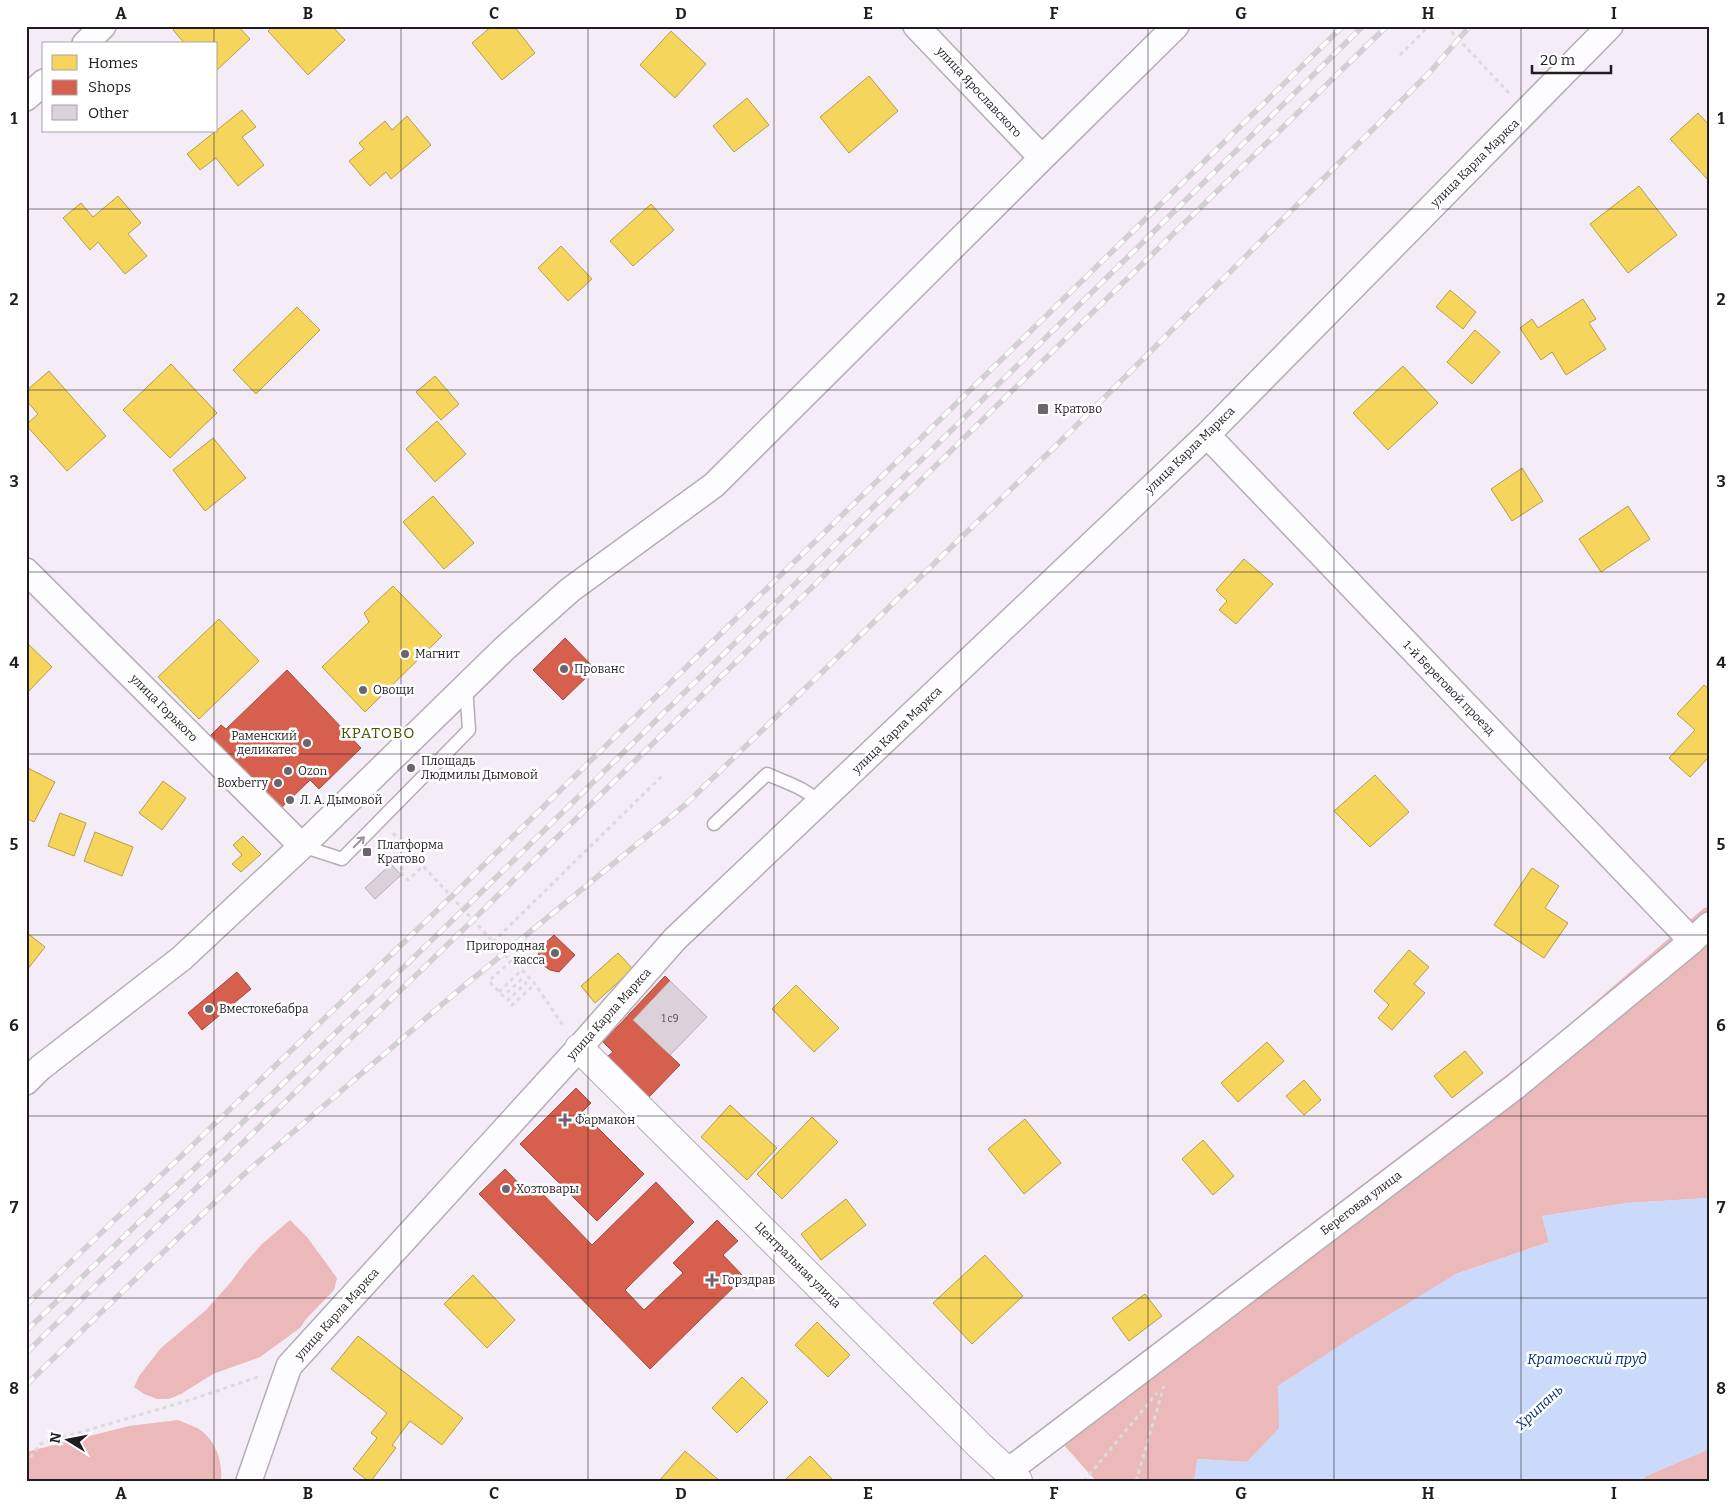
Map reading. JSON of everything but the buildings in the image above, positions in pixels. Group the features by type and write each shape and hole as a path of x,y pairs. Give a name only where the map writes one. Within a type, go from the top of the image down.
{"street":[{"path":"86,42 103,26"},
{"name":"улица Ярославского","path":"916,26 1042,158"},
{"name":"улица Карла Маркса","path":"249,1481 289,1366 676,939 1207,435 1610,26"},
{"path":"26,1082 40,1068 182,958 570,590 714,485 1175,27"},
{"path":"26,98 42,84"},
{"name":"1-й Береговой проезд","path":"1207,435 1700,933"},
{"name":"улица Горького","path":"26,571 302,846"},
{"name":"Береговая улица","path":"1012,1476 1516,1086 1700,933"},
{"name":"Центральная улица","path":"579,1048 1012,1476"}],"lane":[{"path":"302,846 342,859 469,730 466,687"},
{"path":"714,824 767,774 798,788 816,799 819,803"}],"path":[{"path":"1400,55 1429,26"},
{"path":"1446,26 1495,76"},
{"path":"494,942 662,776"},
{"path":"381,819 415,857 400,871 408,880 423,866 511,961 489,981 499,992 503,996 522,979 526,983 508,1000 512,1005 535,984"},
{"path":"499,992 522,970 535,984 579,1048"},
{"path":"26,1464 40,1444 190,1400 289,1366"},
{"path":"1084,1481 1165,1383"}],"shaded area":[{"path":"1709,907 1709,1198 1628,1203 1542,1216 1549,1242 1456,1274 1278,1386 1280,1428 1247,1462 1198,1459 1194,1481 1096,1481 1046,1425 1542,1048 1704,908"},
{"path":"290,1220 307,1237 337,1278 334,1290 300,1328 260,1357 213,1374 181,1394 169,1399 157,1399 144,1394 134,1387 139,1376 161,1348 206,1310 262,1244"},
{"path":"178,1420 197,1428 209,1438 219,1458 221,1481 26,1481 26,1452 129,1426"},
{"path":"1709,1449 1709,1481 1641,1481 1646,1476"}],"water":[{"name":"Кратовский пруд","path":"1709,1198 1709,1449 1646,1476 1641,1481 1194,1481 1197,1459 1247,1462 1279,1428 1278,1386 1354,1336 1456,1274 1549,1242 1542,1216 1628,1203"}],"railway":[{"path":"26,1305 451,897 1343,26"},
{"path":"26,1331 463,910 1363,26"},
{"path":"26,1353 473,920 1387,26"},
{"path":"26,1385 243,1175 459,990 685,805 1069,433 1429,73 1470,26"}],"place":[{"name":"Кратово","path":"1043,409"},
{"name":"Магнит","path":"405,654"},
{"name":"Прованс","path":"564,669"},
{"name":"Овощи","path":"363,690"},
{"name":"Раменский деликатес","path":"307,743"},
{"name":"Площадь Людмилы Дымовой","path":"411,768"},
{"name":"Ozon","path":"288,771"},
{"name":"Boxberry","path":"278,783"},
{"name":"Л. А. Дымовой","path":"290,800"},
{"name":"Платформа Кратово","path":"367,852"},
{"name":"Пригородная касса","path":"555,953"},
{"name":"Вместокебабра","path":"209,1009"},
{"name":"Фармакон","path":"565,1120"},
{"name":"Хозтовары","path":"506,1189"},
{"name":"Горздрав","path":"712,1280"}],"district":[{"name":"КРАТОВО","path":"378,733"}],"water label":[{"name":"Хрипань","path":"1539,1407"}]}
